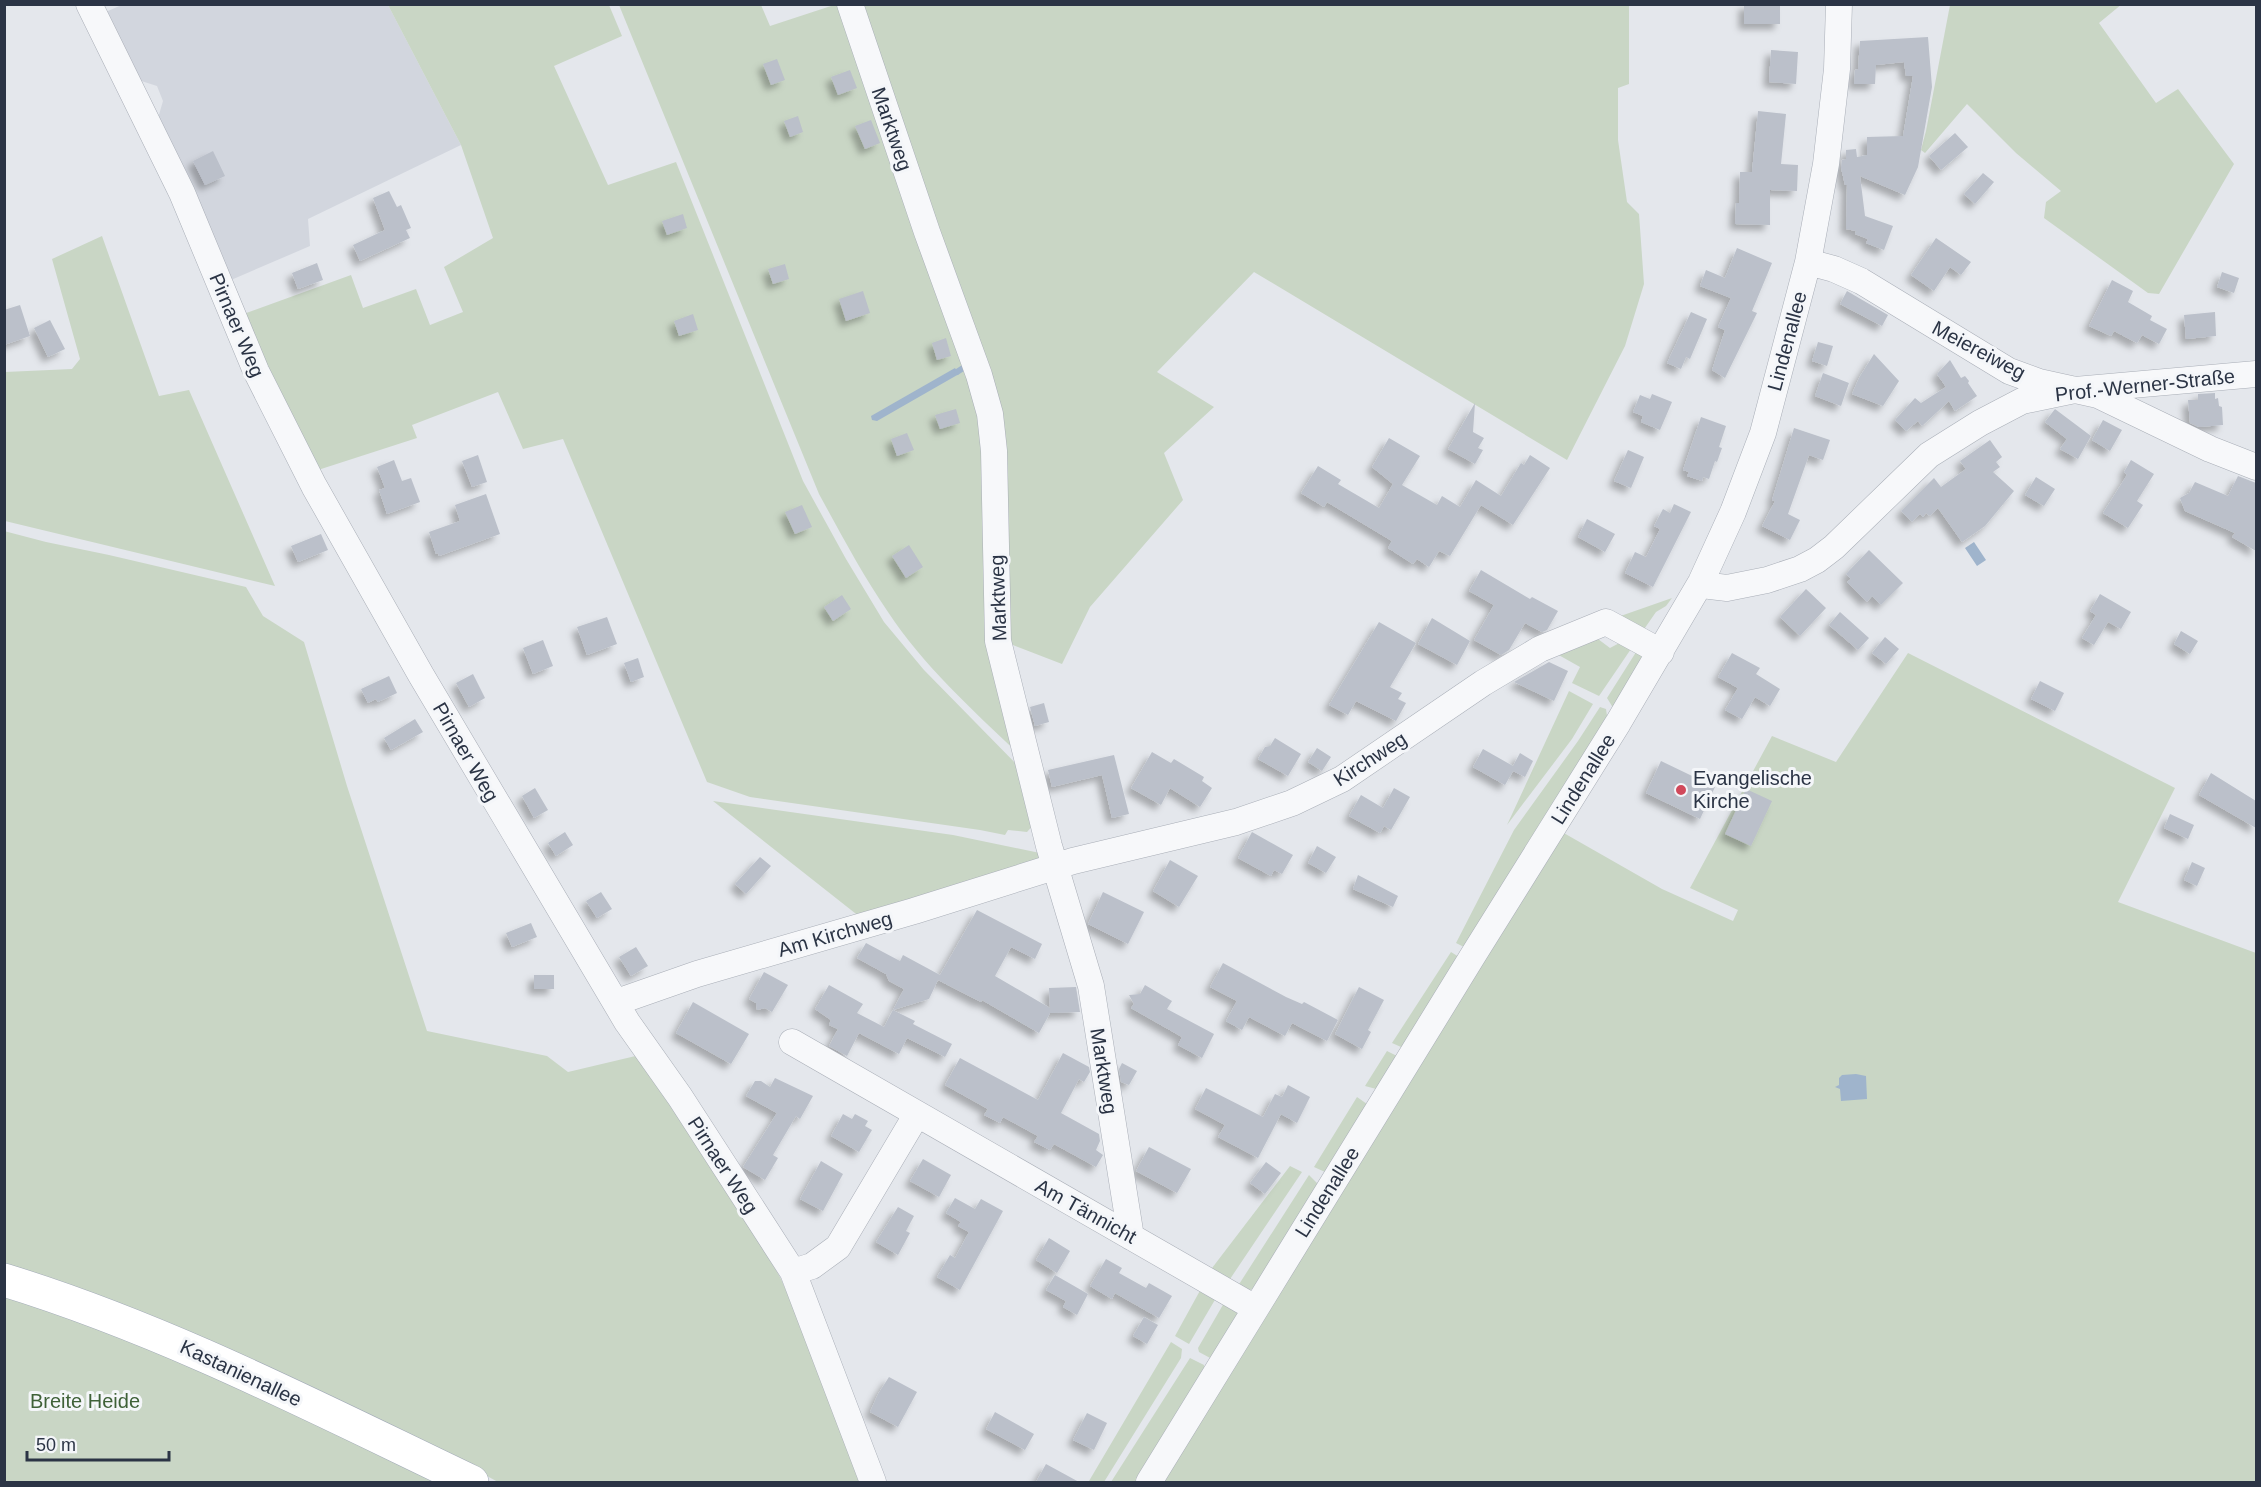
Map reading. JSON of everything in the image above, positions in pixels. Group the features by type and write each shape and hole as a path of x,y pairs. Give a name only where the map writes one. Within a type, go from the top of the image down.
{"main road":[{"name":"Kastanienallee","path":"4,1280 62,1297 206,1355 472,1482"}],"street":[{"name":"Pirnaer Weg","path":"89,4 182,193 256,372 314,486 421,675 627,1022 680,1097 793,1272 873,1482"},
{"name":"Marktweg","path":"850,4 927,232 980,375 990,414 994,451 998,641 1054,867 1090,986 1131,1237"},
{"name":"Lindenallee","path":"1149,1482 1661,652 1701,582 1733,512 1763,433 1808,262 1826,164 1837,69 1839,4"},
{"name":"Meiereiweg","path":"1808,262 1834,269 1861,281 2009,371 2039,382 2098,395 2210,450 2256,467"},
{"name":"Prof.-Werner-Straße","path":"1701,582 1710,586 1728,588 1767,580 1800,569 1817,560 1834,547 1929,455 1952,439 2022,401 2075,390 2256,374"},
{"name":"Kirchweg","path":"1054,867 1236,822 1292,803 1342,779 1483,683 1540,649 1606,622 1661,652"},
{"name":"Am Kirchweg","path":"617,1002 697,974 914,911 1054,867"},
{"name":"Am Tännicht","path":"792,1042 1256,1308"},
{"path":"793,1272 812,1266 838,1247 916,1114"}],"shaded area":[{"path":"124,4 388,5 461,145 308,219 310,246 231,280 156,125 163,101 157,86 132,78 101,14"}],"green space":[{"path":"2122,4 2099,23 2156,103 2178,89 2234,164 2159,294 2148,293 2044,218 2046,202 2061,191 2016,153 1967,104 1925,153 1921,150 1950,5"},
{"path":"388,5 609,5 622,36 554,66 608,185 676,162 803,481 884,622 924,670 1026,774 1035,823 1027,832 1008,830 1005,835 750,797 707,782 563,439 523,449 498,392 412,425 417,438 318,470 238,316 351,275 363,308 416,289 430,325 463,312 444,267 493,238 461,145"},
{"path":"619,5 761,5 770,26 834,5 842,5 974,375 990,526 1024,759 952,689 902,633 869,583 819,494"},
{"path":"855,5 1629,5 1629,84 1618,88 1618,140 1627,202 1639,214 1644,284 1625,346 1567,460 1254,272 1157,372 1214,407 1164,453 1183,500 1090,607 1062,664 1005,642 1000,455"},
{"path":"102,236 159,396 189,390 275,586 5,521 5,372 72,369 80,359 52,259"},
{"path":"4,531 246,587 263,616 304,642 347,786 427,1031 547,1056 568,1072 644,1054 708,1148 781,1279 868,1482 498,1482 456,1459 5,1267"},
{"path":"1672,598 1666,606 1656,612 1640,635 1612,619"},
{"path":"1590,633 1610,648 1625,640 1633,646 1599,696 1572,683 1580,667 1548,649"},
{"path":"1638,649 1645,654 1615,711 1607,698"},
{"path":"1908,653 2175,788 2118,902 2256,953 2256,1482 1158,1482 1562,832 1662,889 1733,921 1738,910 1690,888 1772,736 1836,762"},
{"path":"1569,691 1593,704 1572,739 1507,825"},
{"path":"1600,707 1606,709 1608,723 1464,947 1456,943 1514,830"},
{"path":"713,801 953,835 1040,853 1043,866 865,921"},
{"path":"1451,952 1459,957 1406,1046 1401,1047 1392,1043"},
{"path":"1387,1051 1397,1056 1380,1090 1365,1086"},
{"path":"1357,1097 1367,1104 1325,1172 1314,1167"},
{"path":"1290,1166 1302,1172 1226,1285 1209,1272"},
{"path":"1309,1175 1320,1186 1258,1285 1250,1290 1236,1289"},
{"path":"1202,1287 1216,1298 1189,1344 1175,1336"},
{"name":"Breite Heide","path":"4,1290 58,1307 457,1482 5,1482"},
{"path":"1224,1303 1234,1305 1238,1316 1212,1359 1199,1352 1198,1348"},
{"path":"1171,1342 1182,1349 1181,1358 1104,1482 1089,1481"},
{"path":"1190,1358 1204,1365 1205,1371 1138,1482 1111,1482"}],"water":[{"path":"955,368 959,374 877,421 872,420 871,416"},
{"path":"1974,542 1986,560 1977,566 1965,548"},
{"path":"1842,1075 1866,1076 1867,1099 1841,1101 1840,1089 1835,1087 1839,1085 1839,1078"}],"building":[{"path":"1744,4 1780,4 1780,24 1744,24"},
{"path":"1928,37 1932,87 1918,167 1905,195 1860,176 1865,216 1893,226 1884,250 1866,243 1868,239 1855,234 1856,231 1846,229 1847,185 1845,185 1841,168 1842,160 1846,159 1846,150 1856,149 1857,157 1867,155 1867,137 1903,136 1913,76 1906,76 1904,62 1876,65 1875,84 1854,84 1855,70 1858,69 1860,41"},
{"path":"1771,50 1798,52 1796,84 1769,82"},
{"path":"777,59 785,80 771,85 763,64"},
{"path":"850,70 857,88 838,95 831,77"},
{"path":"1758,111 1786,114 1781,164 1798,165 1797,191 1770,190 1770,225 1735,224 1736,203 1739,203 1740,172 1752,172"},
{"path":"798,116 803,132 790,137 784,121"},
{"path":"871,120 880,143 865,149 855,126"},
{"path":"1955,133 1968,147 1941,170 1929,156"},
{"path":"213,151 225,176 205,185 193,161"},
{"path":"1983,173 1994,182 1975,204 1964,194"},
{"path":"389,191 397,207 401,205 411,228 406,230 410,238 360,261 353,245 385,230 373,198"},
{"path":"683,214 687,228 667,235 662,221"},
{"path":"1936,238 1971,262 1961,275 1950,267 1934,291 1911,275"},
{"path":"1737,248 1772,263 1752,311 1757,313 1725,378 1712,370 1725,330 1718,327 1731,298 1700,286 1706,270 1725,278"},
{"path":"317,263 323,280 298,289 292,273"},
{"path":"785,264 789,279 773,284 768,269"},
{"path":"2222,272 2239,278 2234,293 2217,287"},
{"path":"2112,280 2133,291 2128,302 2152,316 2150,320 2167,329 2159,344 2142,335 2137,343 2114,331 2111,336 2089,326"},
{"path":"863,291 870,313 846,321 839,299"},
{"path":"1847,291 1888,315 1882,326 1840,304"},
{"path":"20,305 30,336 4,345 4,310"},
{"path":"1691,312 1707,319 1690,359 1686,357 1681,369 1667,363"},
{"path":"2215,312 2216,336 2186,339 2184,315"},
{"path":"693,314 698,330 679,336 674,321"},
{"path":"50,320 65,349 48,357 34,328"},
{"path":"946,338 951,356 937,360 932,343"},
{"path":"1818,342 1833,346 1827,366 1812,361"},
{"path":"1874,354 1899,381 1883,406 1852,394"},
{"path":"1950,360 1961,378 1965,376 1969,381 1968,383 1977,396 1955,411 1949,401 1922,426 1918,421 1906,431 1895,420 1915,398 1921,403 1946,387 1937,374"},
{"path":"1823,373 1849,383 1841,406 1815,396"},
{"path":"2215,393 2215,399 2218,398 2219,406 2222,407 2223,425 2199,427 2190,423 2188,400 2198,400 2198,394"},
{"path":"1652,394 1672,402 1660,430 1641,422 1643,416 1633,412 1640,395 1650,399"},
{"path":"1475,403 1473,432 1484,438 1478,448 1483,450 1475,464 1448,449"},
{"path":"956,409 960,423 940,429 935,415"},
{"path":"2055,409 2091,436 2078,459 2060,449 2067,439 2045,422"},
{"path":"1701,417 1726,426 1717,462 1715,461 1709,479 1703,477 1702,481 1687,476 1689,472 1683,470"},
{"path":"2103,420 2122,430 2110,451 2092,440"},
{"path":"1794,428 1830,440 1823,460 1809,455 1788,514 1800,520 1790,540 1762,526 1775,501 1772,500"},
{"path":"907,433 914,450 897,456 891,439"},
{"path":"1389,438 1420,456 1402,485 1437,505 1442,496 1460,507 1476,480 1501,496 1521,463 1524,465 1530,455 1550,468 1513,525 1481,505 1450,556 1439,551 1429,567 1417,559 1413,564 1388,548 1392,541 1327,502 1324,507 1301,493 1318,466 1341,480 1338,484 1379,508 1393,484 1372,467"},
{"path":"1990,440 2002,457 1996,462 2000,467 1993,472 2014,491 1985,526 1962,542 1938,508 1930,516 1926,513 1923,517 1920,514 1912,522 1901,511 1934,478 1941,487 1966,469 1960,461"},
{"path":"1628,450 1644,457 1631,488 1614,481"},
{"path":"478,455 487,482 472,487 462,461"},
{"path":"394,460 402,481 411,478 420,502 387,514 379,490 385,488 377,467"},
{"path":"2131,460 2154,474 2137,501 2143,505 2128,528 2103,513 2127,475 2124,472"},
{"path":"2238,476 2256,483 2256,551 2232,537 2235,533 2185,511 2180,498 2189,493 2195,482 2228,496"},
{"path":"2036,477 2055,489 2044,506 2025,495"},
{"path":"486,494 500,534 439,556 438,553 436,554 429,532 460,521 455,505"},
{"path":"1674,504 1691,512 1653,587 1625,573 1635,552 1646,557 1660,529 1654,526 1663,509 1670,513"},
{"path":"802,505 812,527 795,534 785,512"},
{"path":"1587,519 1615,534 1605,552 1578,537"},
{"path":"321,534 328,550 298,562 291,546"},
{"path":"909,545 923,567 906,578 892,556"},
{"path":"1869,550 1903,583 1881,605 1872,596 1867,602 1847,582 1851,579 1846,574"},
{"path":"1481,570 1530,599 1532,597 1558,611 1547,630 1542,632 1525,623 1509,650 1501,655 1474,640 1494,605 1469,591"},
{"path":"1806,589 1826,608 1800,636 1780,617"},
{"path":"2100,594 2131,612 2121,629 2108,622 2094,645 2082,638 2096,615 2090,611"},
{"path":"842,595 851,609 833,621 824,607"},
{"path":"1840,612 1869,638 1858,650 1829,625"},
{"path":"607,617 617,644 587,655 577,627"},
{"path":"1432,618 1470,641 1457,665 1418,644"},
{"path":"1379,622 1416,643 1390,687 1402,693 1398,699 1406,703 1396,721 1356,701 1348,715 1329,705"},
{"path":"2181,631 2198,641 2190,654 2174,644"},
{"path":"1885,637 1899,649 1886,664 1872,653"},
{"path":"543,640 553,666 533,674 523,648"},
{"path":"1732,653 1760,668 1756,674 1780,689 1770,706 1755,697 1742,719 1725,710 1738,688 1718,677"},
{"path":"638,658 644,677 631,682 624,663"},
{"path":"1549,662 1568,671 1554,701 1514,682"},
{"path":"473,674 485,698 469,707 456,683"},
{"path":"389,676 397,693 378,702 376,699 368,703 361,689"},
{"path":"2040,681 2064,693 2055,711 2031,699"},
{"path":"1044,703 1049,722 1035,726 1030,707"},
{"path":"415,719 423,732 391,750 384,738"},
{"path":"1275,738 1301,754 1288,776 1258,759 1265,747 1270,746"},
{"path":"1317,748 1331,757 1322,771 1308,762"},
{"path":"1483,749 1513,766 1520,753 1533,761 1525,777 1513,771 1505,785 1473,767"},
{"path":"1152,752 1171,763 1174,759 1204,777 1202,781 1212,788 1200,807 1170,788 1161,805 1131,788"},
{"path":"1114,755 1129,814 1112,818 1102,775 1052,787 1048,770"},
{"name":"Evangelische Kirche","path":"1661,761 1715,787 1700,819 1646,793"},
{"path":"2211,773 2256,801 2256,828 2199,795"},
{"path":"535,788 548,810 534,818 522,796"},
{"path":"1394,788 1410,797 1391,830 1384,826 1380,833 1349,816 1361,795 1383,808"},
{"path":"1746,789 1772,801 1751,846 1725,834"},
{"path":"2170,814 2194,825 2188,839 2164,828"},
{"path":"565,832 573,845 556,856 548,843"},
{"path":"1252,832 1293,855 1282,874 1274,870 1271,876 1238,858"},
{"path":"1317,846 1336,857 1326,873 1308,863"},
{"path":"760,857 771,866 746,894 735,884"},
{"path":"1170,860 1198,876 1179,907 1153,891"},
{"path":"2192,862 2205,868 2197,886 2184,880"},
{"path":"1358,875 1398,896 1393,907 1353,889"},
{"path":"601,892 612,909 597,918 586,901"},
{"path":"1103,892 1144,912 1128,944 1088,924"},
{"path":"977,910 1042,944 1035,959 1011,947 995,976 1050,1008 1049,988 1076,987 1080,1012 1050,1013 1039,1033 982,1000 981,1002 938,980 929,999 893,1010 915,1021 913,1024 952,1044 945,1057 907,1038 899,1054 859,1033 847,1056 829,1046 838,1029 829,1025 831,1020 815,1009 829,985 863,1004 857,1013 884,1027 904,989 889,981 886,974 857,958 866,943 900,961 903,955 940,975"},
{"path":"531,923 537,937 512,947 506,933"},
{"path":"636,947 648,966 631,976 619,957"},
{"path":"1223,963 1286,997 1302,1004 1304,1002 1338,1020 1327,1041 1292,1023 1285,1036 1249,1017 1242,1030 1226,1021 1237,1001 1210,987"},
{"path":"764,972 788,985 772,1012 765,1008 757,1010 756,1003 749,999"},
{"path":"534,975 554,975 554,989 534,989"},
{"path":"1145,985 1172,1001 1167,1009 1214,1034 1202,1058 1178,1045 1182,1037 1131,1008 1134,1004 1129,995 1140,994"},
{"path":"1359,987 1384,1000 1368,1030 1371,1032 1362,1049 1335,1034"},
{"path":"693,1002 749,1034 731,1064 676,1033"},
{"path":"1063,1053 1089,1067 1090,1072 1084,1082 1079,1079 1061,1113 1099,1134 1100,1141 1096,1150 1103,1155 1096,1167 1054,1144 1050,1150 1034,1142 1038,1136 1003,1117 1000,1123 984,1115 988,1109 945,1085 960,1058 1038,1100"},
{"path":"1122,1063 1137,1071 1129,1085 1121,1082 1119,1069"},
{"path":"775,1078 813,1096 800,1119 796,1116 773,1155 778,1158 765,1180 743,1167 777,1113 746,1096 755,1081 761,1081 770,1087"},
{"path":"1288,1085 1310,1097 1297,1123 1281,1114 1258,1158 1218,1137 1225,1125 1195,1109 1206,1088 1263,1117 1275,1094 1282,1097"},
{"path":"843,1114 852,1119 855,1114 868,1121 865,1126 872,1130 859,1152 831,1136"},
{"path":"1149,1147 1191,1169 1177,1193 1136,1171"},
{"path":"923,1159 951,1175 939,1197 910,1181"},
{"path":"821,1161 843,1174 823,1211 800,1199"},
{"path":"1266,1162 1281,1173 1265,1194 1250,1183"},
{"path":"955,1198 975,1209 981,1199 1003,1211 960,1290 937,1277 950,1255 955,1258 969,1232 958,1226 961,1222 946,1213"},
{"path":"898,1207 914,1216 906,1231 910,1233 898,1255 876,1242"},
{"path":"1049,1238 1070,1251 1057,1273 1036,1260"},
{"path":"1106,1259 1122,1268 1119,1273 1146,1288 1149,1283 1172,1296 1159,1318 1115,1293 1112,1299 1090,1286"},
{"path":"1055,1275 1088,1294 1077,1315 1063,1307 1066,1301 1046,1290"},
{"path":"1144,1317 1158,1325 1147,1344 1133,1336"},
{"path":"889,1377 917,1392 898,1427 870,1412"},
{"path":"995,1412 1034,1434 1025,1450 986,1429"},
{"path":"1087,1413 1107,1423 1094,1450 1073,1440"},
{"path":"1046,1464 1079,1482 1036,1482"}],"waterway":[{"path":"957,372 966,366 966,363"}],"place":[{"name":"Evangelische Kirche","path":"1681,790"}]}
